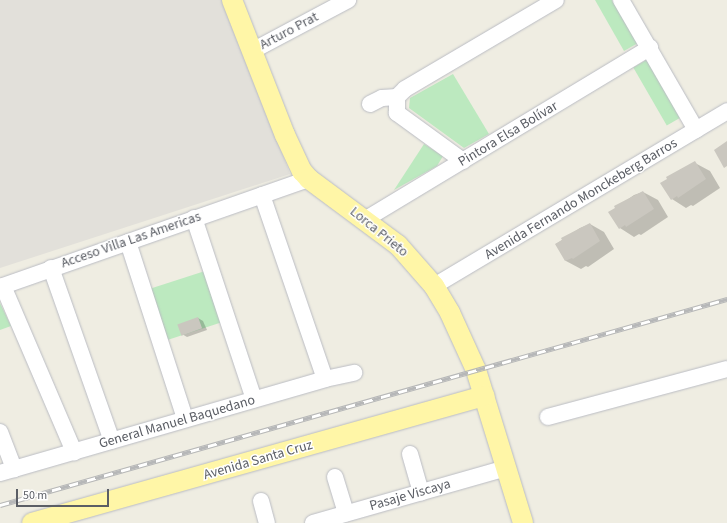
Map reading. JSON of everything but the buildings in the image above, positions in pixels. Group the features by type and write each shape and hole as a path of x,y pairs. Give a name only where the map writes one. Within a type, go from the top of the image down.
{"main road":[{"name":"Lorca Prieto","path":"232,0 291,149 302,171 310,179 366,219 398,245 434,286 465,342 484,396 523,523"},
{"name":"Avenida Santa Cruz","path":"32,523 484,396"}],"street":[{"name":"Arturo Prat","path":"252,51 348,0"},
{"path":"370,104 382,98 397,97 406,89 556,0"},
{"path":"621,0 696,130"},
{"name":"Pintora Elsa Bolívar","path":"366,219 650,48"},
{"path":"397,97 397,113 463,160"},
{"name":"Avenida Fernando Monckeberg Barros","path":"434,286 727,111"},
{"name":"Acceso Villa Las Americas","path":"2,287 51,268 310,179"},
{"path":"262,195 325,379"},
{"path":"194,218 254,399"},
{"path":"128,242 185,419"},
{"path":"51,268 112,441"},
{"path":"2,287 74,452"},
{"path":"548,417 727,371"},
{"name":"General Manuel Baquedano","path":"7,471 254,399 325,379 354,373"},
{"path":"0,432 7,471"},
{"path":"410,454 421,492"},
{"name":"Pasaje Viscaya","path":"313,523 506,468"},
{"path":"335,477 346,513"},
{"path":"261,501 267,523"}],"shaded area":[{"path":"0,0 223,0 290,174 0,268"}],"green space":[{"path":"595,0 612,0 638,43 624,51"},
{"path":"648,59 682,117 667,126 633,68"},
{"path":"453,74 489,134 464,148 409,108 410,98"},
{"path":"424,144 443,156 437,166 394,190"},
{"path":"205,271 222,322 167,340 151,289"},
{"path":"0,303 11,326 0,330"}],"railway":[{"path":"0,505 727,299"}]}
